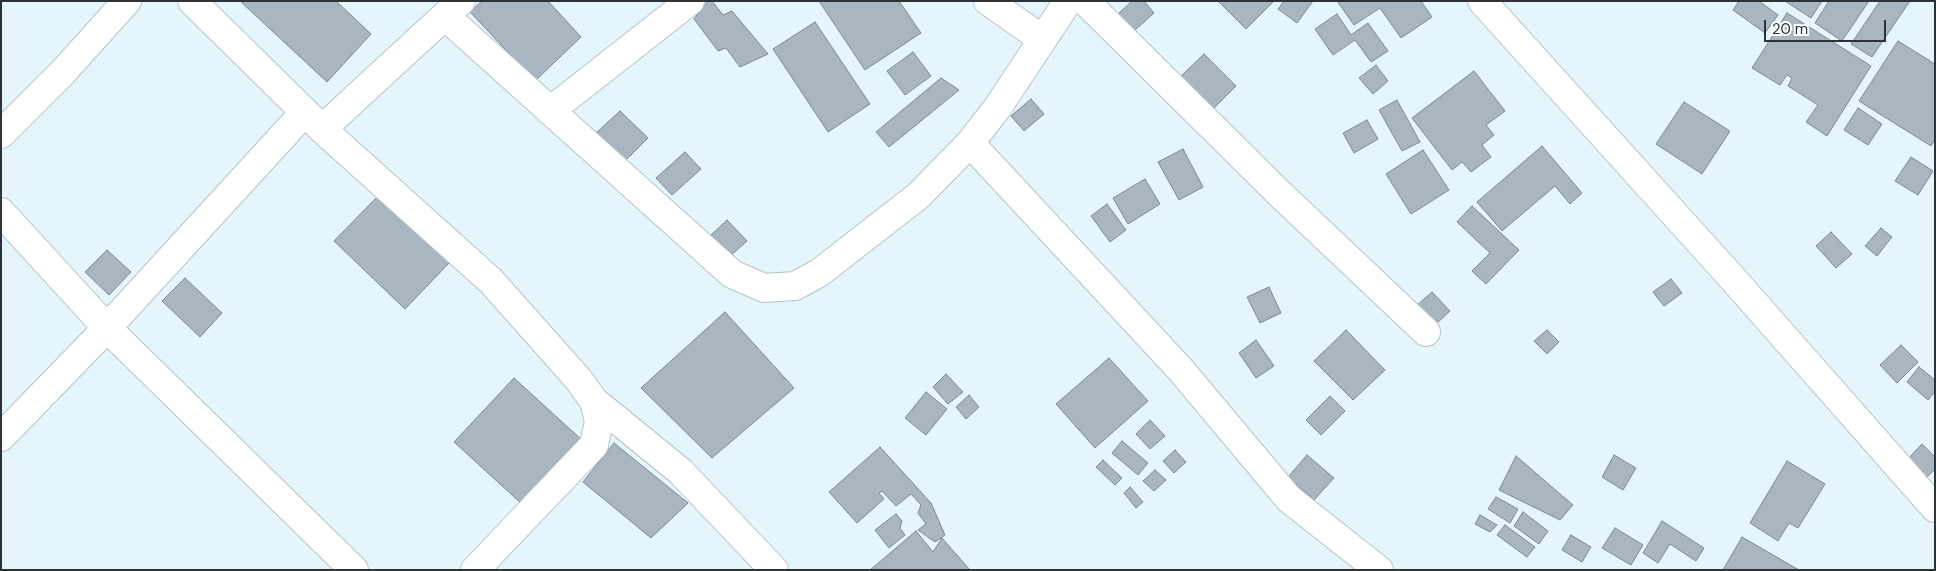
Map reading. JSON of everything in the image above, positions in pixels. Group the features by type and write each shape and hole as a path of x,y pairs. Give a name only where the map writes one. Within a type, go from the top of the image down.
{"street":[{"path":"1,134 63,72 128,1"},
{"path":"192,1 313,121 491,281 578,379 594,400 680,471 774,570"},
{"path":"550,111 690,1"},
{"path":"988,1 1042,39"},
{"path":"1,437 313,121 453,9 550,111 732,274 764,288 795,286 820,273 918,196 970,143 998,108 1068,1"},
{"path":"1084,1 1280,194 1426,332"},
{"path":"1482,1 1741,287 1935,508"},
{"path":"970,143 1180,369 1288,499 1379,570"},
{"path":"1,212 107,328 354,570"},
{"path":"475,570 594,445 599,421 594,400"}],"building":[{"path":"240,1 336,1 371,34 327,82"},
{"path":"482,1 548,1 581,37 535,81 470,12"},
{"path":"708,1 712,1 723,15 732,11 768,54 740,67 726,48 718,51 694,19"},
{"path":"819,1 899,1 921,33 865,70"},
{"path":"1132,1 1144,1 1154,13 1134,31 1118,14"},
{"path":"1218,1 1274,1 1246,29"},
{"path":"1284,1 1313,1 1297,23 1278,9"},
{"path":"1337,1 1421,1 1432,17 1401,38 1380,8 1354,25"},
{"path":"1739,1 1759,1 1778,15 1765,33 1733,10"},
{"path":"1785,1 1822,1 1811,18"},
{"path":"1829,1 1869,1 1842,41 1815,23"},
{"path":"1880,1 1910,1 1872,57 1851,44"},
{"path":"1787,13 1871,66 1827,136 1806,122 1818,105 1788,86 1792,78 1787,75 1780,85 1752,68"},
{"path":"1337,14 1351,35 1368,23 1388,51 1371,62 1355,40 1333,55 1315,29"},
{"path":"815,22 870,104 828,132 773,49"},
{"path":"1898,41 1935,64 1935,139 1931,146 1859,101"},
{"path":"913,52 931,76 905,95 887,71"},
{"path":"1204,54 1236,86 1210,112 1177,80"},
{"path":"1376,65 1388,81 1373,94 1359,78"},
{"path":"1474,71 1505,111 1486,125 1494,135 1482,145 1491,157 1471,172 1462,162 1452,170 1412,118"},
{"path":"941,78 959,90 889,147 876,132"},
{"path":"1031,99 1044,114 1024,131 1011,116"},
{"path":"1397,100 1420,142 1402,151 1379,110"},
{"path":"1684,102 1730,131 1702,174 1656,144"},
{"path":"1858,108 1882,124 1868,145 1844,130"},
{"path":"620,111 648,138 625,161 596,133"},
{"path":"1367,120 1378,139 1354,153 1343,133"},
{"path":"1542,146 1582,193 1570,204 1555,186 1502,231 1477,202"},
{"path":"1183,149 1203,187 1179,200 1158,162"},
{"path":"1423,150 1449,190 1411,214 1386,174"},
{"path":"685,152 701,169 672,195 656,178"},
{"path":"1911,157 1933,171 1918,195 1895,181"},
{"path":"1145,179 1160,204 1128,224 1113,198"},
{"path":"380,194 451,261 405,309 334,241"},
{"path":"1107,204 1126,230 1110,242 1091,216"},
{"path":"1472,206 1519,250 1486,284 1472,271 1490,253 1457,222"},
{"path":"727,220 747,241 729,257 710,236"},
{"path":"1881,228 1892,237 1877,256 1865,246"},
{"path":"1831,232 1852,254 1836,268 1816,246"},
{"path":"107,250 131,272 109,295 85,272"},
{"path":"185,278 222,313 200,337 162,301"},
{"path":"1671,279 1682,293 1664,306 1653,292"},
{"path":"1269,287 1281,313 1260,323 1247,297"},
{"path":"1432,292 1450,311 1434,326 1415,307"},
{"path":"725,312 794,388 712,458 641,388"},
{"path":"1346,330 1385,370 1353,400 1314,361"},
{"path":"1547,330 1559,342 1547,354 1534,341"},
{"path":"1256,340 1274,366 1256,378 1239,353"},
{"path":"1901,345 1918,362 1897,383 1880,365"},
{"path":"1109,358 1148,401 1095,448 1056,404"},
{"path":"1919,367 1935,380 1935,392 1928,400 1907,382"},
{"path":"946,374 963,392 948,404 933,387"},
{"path":"514,378 583,441 523,505 454,442"},
{"path":"926,392 947,409 926,435 905,418"},
{"path":"969,395 979,407 966,419 956,407"},
{"path":"1330,396 1345,411 1321,435 1306,420"},
{"path":"1150,420 1165,436 1150,449 1136,434"},
{"path":"1122,441 1148,463 1138,475 1112,453"},
{"path":"614,443 688,503 651,538 583,482"},
{"path":"1922,444 1935,457 1935,469 1924,480 1905,462"},
{"path":"880,447 931,503 945,535 935,542 918,530 926,524 918,513 921,505 911,494 896,506 882,491 879,493 884,499 857,523 829,492"},
{"path":"1175,450 1186,462 1174,473 1163,461"},
{"path":"1307,455 1334,478 1314,500 1288,477"},
{"path":"1614,455 1636,468 1623,490 1602,477"},
{"path":"1516,456 1573,505 1560,520 1499,490"},
{"path":"1103,460 1122,478 1115,485 1096,467"},
{"path":"1787,461 1825,484 1798,528 1789,523 1778,541 1750,523"},
{"path":"1155,470 1166,480 1154,491 1143,481"},
{"path":"1130,487 1143,502 1136,508 1124,493"},
{"path":"1496,497 1518,509 1510,523 1488,509"},
{"path":"1523,512 1548,531 1539,544 1514,526"},
{"path":"896,514 902,521 900,528 905,535 889,548 875,530"},
{"path":"1480,515 1497,525 1490,532 1475,524"},
{"path":"1662,521 1704,548 1696,561 1670,544 1658,563 1643,553"},
{"path":"1505,525 1535,547 1527,557 1497,535"},
{"path":"1615,528 1643,545 1631,565 1602,548"},
{"path":"916,531 933,552 942,538 970,570 870,570"},
{"path":"1571,535 1591,547 1582,562 1562,550"},
{"path":"1742,537 1799,570 1723,570"}]}
